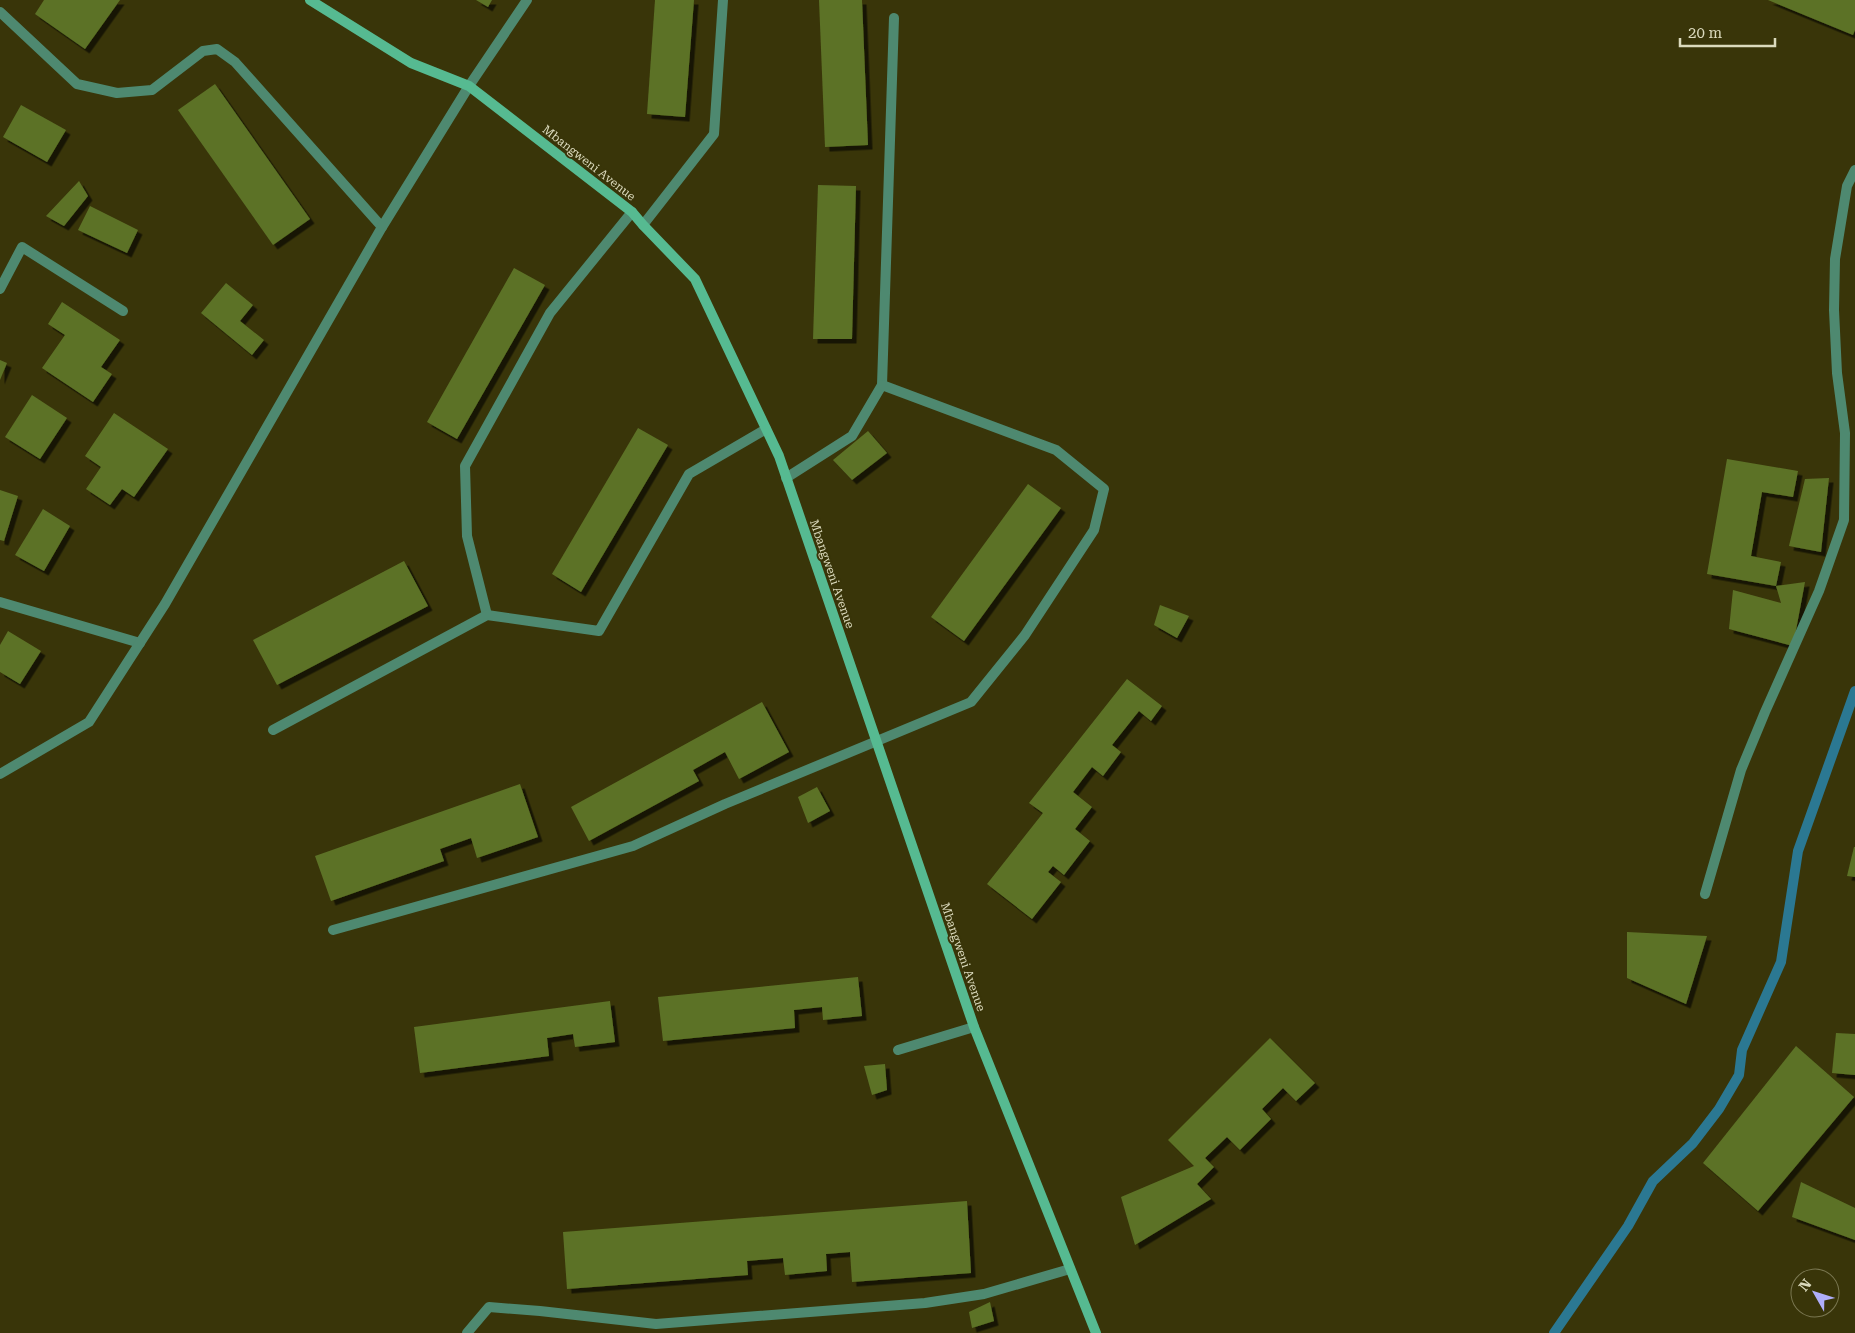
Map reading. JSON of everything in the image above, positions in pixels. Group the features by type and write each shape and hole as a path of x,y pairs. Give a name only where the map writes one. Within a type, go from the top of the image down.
{"street":[{"name":"Mbangweni Avenue","path":"310,0 411,63 469,86 632,212 695,279 779,456 974,1027 1096,1333"},
{"path":"0,774 89,722 165,604 382,227 469,86 526,0"},
{"path":"643,225 714,134 723,0"},
{"path":"0,12 77,84 117,93 152,90 203,51 216,49 235,62 382,227"},
{"path":"786,478 852,436 882,385 894,18"},
{"path":"1705,894 1741,770 1819,591 1844,520 1845,433 1837,373 1834,310 1836,259 1848,186 1855,170"},
{"path":"487,615 466,536 465,466 550,313 632,212"},
{"path":"0,289 22,247 123,310"},
{"path":"333,930 634,846 725,804 971,702 1025,635 1094,530 1104,489 1056,450 882,385"},
{"path":"273,730 487,615 599,631 690,474 766,429"},
{"path":"0,602 140,643"},
{"path":"898,1050 974,1027"},
{"path":"467,1333 489,1307 656,1324 925,1303 984,1294 1070,1269"}],"building":[{"path":"44,0 120,0 85,49 35,14"},
{"path":"476,0 492,0 488,7"},
{"path":"655,0 694,0 685,117 647,114"},
{"path":"819,0 862,0 868,145 825,147"},
{"path":"1768,0 1855,0 1855,30 1853,35"},
{"path":"215,84 310,219 273,245 178,110"},
{"path":"21,105 66,130 47,162 3,137"},
{"path":"79,181 88,196 64,226 46,216"},
{"path":"818,185 856,186 852,339 813,339"},
{"path":"90,206 138,230 127,253 78,230"},
{"path":"514,268 545,285 457,439 427,422"},
{"path":"226,283 253,305 240,321 264,340 252,355 201,313"},
{"path":"62,302 120,340 101,367 112,374 93,402 42,368 65,335 48,324"},
{"path":"0,360 7,363 0,380"},
{"path":"32,395 67,418 40,459 5,437"},
{"path":"114,413 168,449 134,497 122,489 110,505 86,489 101,467 85,456"},
{"path":"638,428 668,445 581,592 552,574"},
{"path":"868,431 887,453 852,480 833,460"},
{"path":"1727,459 1798,471 1793,497 1762,492 1751,556 1781,562 1776,586 1707,574"},
{"path":"1829,478 1821,552 1789,546 1805,479"},
{"path":"1028,484 1061,508 964,641 931,617"},
{"path":"0,490 18,496 4,541 0,540"},
{"path":"43,509 70,526 44,571 15,555"},
{"path":"404,561 428,606 277,685 253,640"},
{"path":"1805,582 1793,646 1729,629 1733,590 1781,603 1776,586"},
{"path":"1160,605 1189,616 1177,638 1154,625"},
{"path":"8,631 41,651 20,684 0,672 0,645"},
{"path":"1127,679 1162,706 1151,721 1139,711 1112,745 1121,752 1103,776 1092,767 1073,792 1092,807 1075,829 1090,841 1064,875 1053,866 1048,872 1061,882 1032,919 987,884 1043,813 1029,803"},
{"path":"762,702 789,752 739,779 725,752 693,770 699,781 589,841 571,807"},
{"path":"520,784 538,837 477,858 471,838 440,849 444,861 331,901 315,856"},
{"path":"817,787 830,811 808,823 798,797"},
{"path":"1855,847 1855,877 1847,876"},
{"path":"1627,932 1707,936 1686,1004 1627,978"},
{"path":"858,977 862,1016 823,1020 822,1007 794,1010 795,1028 663,1041 658,997"},
{"path":"610,1001 615,1042 575,1047 573,1034 547,1038 549,1056 420,1073 414,1027"},
{"path":"1836,1033 1855,1034 1855,1075 1832,1073"},
{"path":"1270,1038 1315,1083 1296,1101 1283,1088 1262,1109 1271,1119 1240,1150 1227,1137 1205,1158 1214,1167 1197,1184 1211,1199 1135,1245 1121,1197 1194,1166 1168,1140"},
{"path":"1796,1046 1854,1097 1758,1211 1703,1163"},
{"path":"885,1064 887,1090 872,1095 864,1066"},
{"path":"1801,1182 1855,1208 1855,1240 1792,1217"},
{"path":"967,1201 971,1273 852,1282 850,1252 826,1254 827,1271 785,1275 783,1258 747,1261 748,1275 567,1289 563,1232"},
{"path":"990,1302 994,1321 972,1328 969,1312"}],"waterway":[{"path":"1554,1333 1628,1226 1653,1181 1693,1143 1719,1109 1739,1075 1742,1050 1781,962 1798,851 1855,691"}]}
